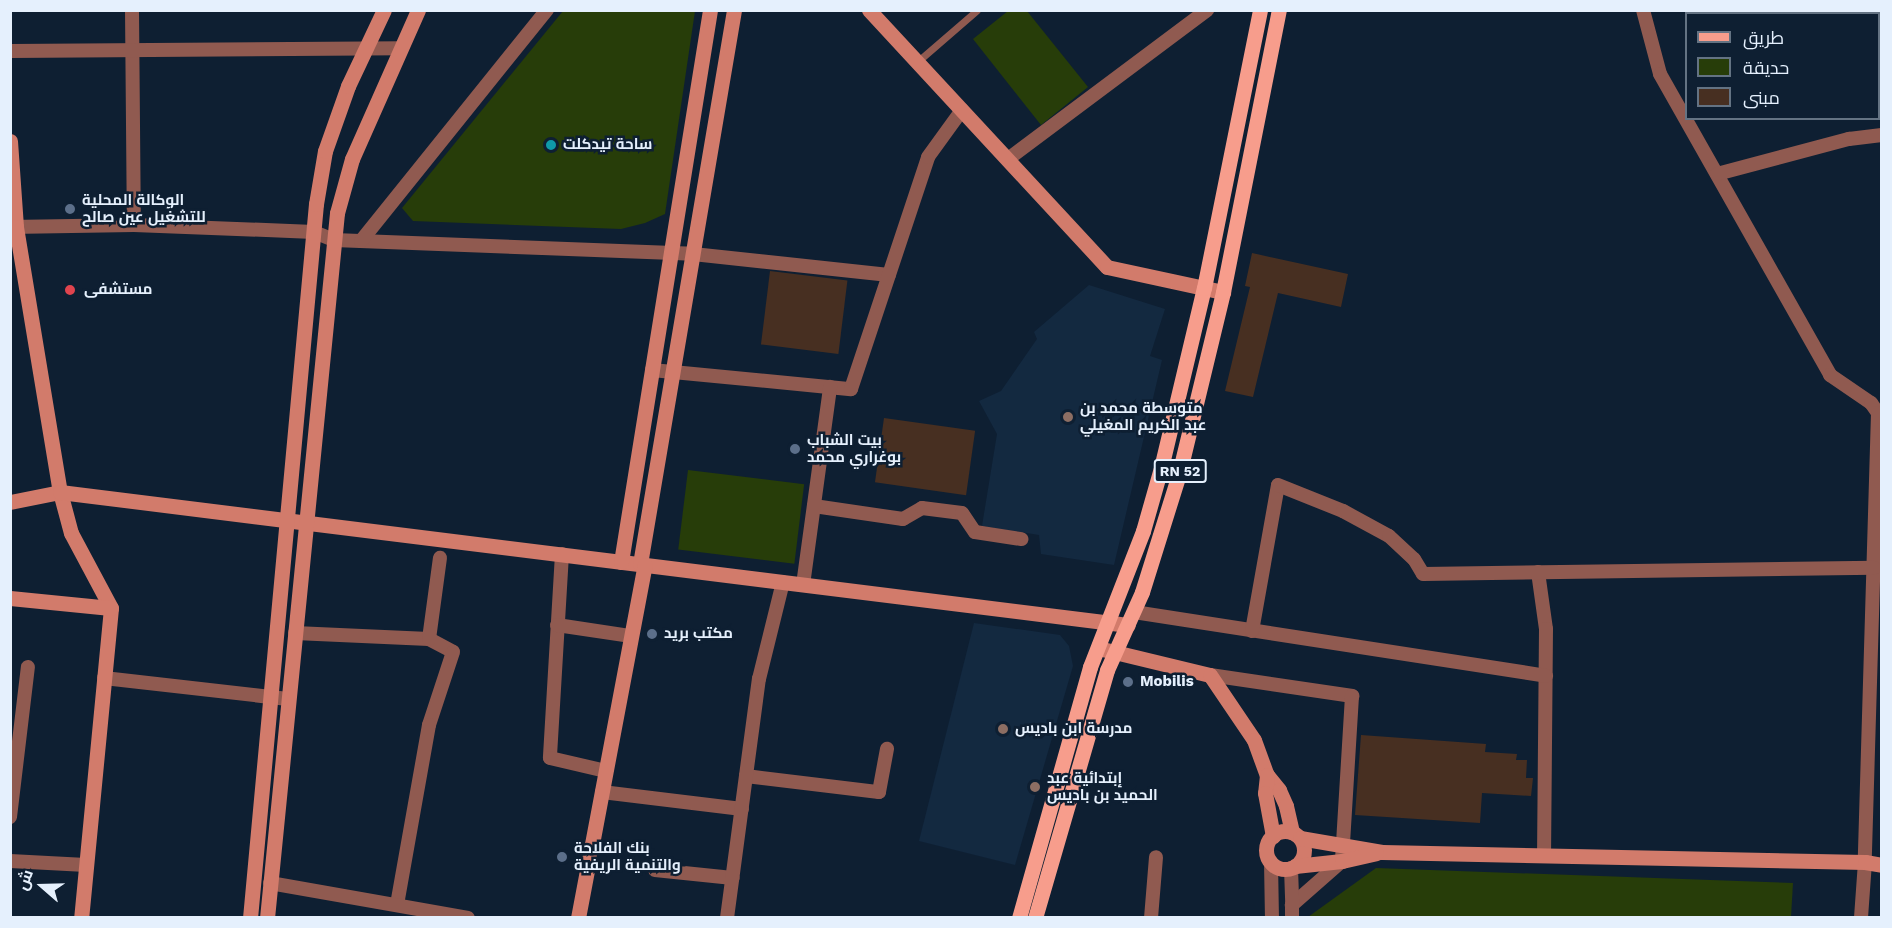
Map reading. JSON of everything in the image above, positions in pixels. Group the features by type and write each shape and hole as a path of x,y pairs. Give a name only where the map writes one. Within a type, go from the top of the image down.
{"main road":[{"path":"250,918 314,232 325,151 364,48 384,10"},
{"path":"267,918 337,213 352,159 418,10"},
{"path":"621,562 710,10"},
{"path":"578,918 631,636 734,10"},
{"path":"869,10 1107,267 1223,292"},
{"name":"RN 52","path":"1019,918 1090,667 1143,531 1204,288 1260,10"},
{"name":"RN 52","path":"1035,918 1107,670 1142,592 1179,474 1223,292 1279,10"},
{"path":"10,141 13,227 60,492 71,532 111,608 81,918"},
{"path":"325,151 352,159"},
{"path":"10,502 60,492 1109,622 1131,619"},
{"path":"10,598 111,608"},
{"path":"1098,648 1210,675 1254,740 1267,775 1279,790 1296,835 1304,847 1303,858 1293,867"},
{"path":"1267,775 1265,793 1273,836"},
{"path":"1382,852 1342,861 1280,868 1271,862 1267,853 1268,844 1273,836 1281,831 1382,852 1865,862 1881,865"}],"street":[{"path":"132,10 134,225"},
{"path":"361,241 547,10"},
{"path":"1008,159 1207,10"},
{"path":"1643,10 1660,74 1685,118"},
{"path":"10,51 401,48"},
{"path":"651,370 850,389 928,157 962,110"},
{"path":"1686,120 1830,375 1876,398 1878,413 1874,568 1877,629 1861,918"},
{"path":"1717,174 1849,139 1881,135"},
{"path":"13,227 134,225 314,232 334,240 693,254 889,275"},
{"path":"803,585 830,387"},
{"path":"1252,631 1278,485 1342,511 1389,536 1414,559 1423,574 1874,568"},
{"path":"814,507 903,519 922,508 962,513 975,532 1021,539"},
{"path":"562,554 550,758 606,771"},
{"path":"429,639 440,558"},
{"path":"1538,572 1546,629 1544,855"},
{"path":"727,918 759,679 783,582"},
{"path":"1131,619 1252,631 1546,676"},
{"path":"557,625 631,636"},
{"path":"295,633 429,639 453,652 429,725 397,904"},
{"path":"10,817 28,667"},
{"path":"1210,675 1352,696 1342,861 1292,911"},
{"path":"104,678 288,699"},
{"path":"746,776 879,792 887,749"},
{"path":"602,792 742,809"},
{"path":"1151,918 1156,857"},
{"path":"10,861 86,865"},
{"path":"1271,862 1272,918"},
{"path":"1292,911 1293,867"},
{"path":"655,870 733,878"},
{"path":"270,883 397,904 428,914 468,918"}],"lane":[{"path":"917,62 977,10"}],"shaded area":[{"name":"متوسطة محمد بن عبد الكريم المغيلي","path":"1089,285 1165,309 1150,356 1162,360 1114,565 1041,554 1039,535 982,526 997,434 979,401 1001,391 1037,339 1034,332"},
{"path":"974,623 1060,635 1069,646 1073,666 1015,865 919,841"}],"green space":[{"path":"563,11 695,11 665,214 645,223 621,229 413,221 402,208"},
{"path":"1008,11 1027,11 1088,87 1041,125 973,39"},
{"path":"688,470 804,484 794,564 678,549"},
{"path":"1376,868 1793,883 1791,917 1308,917"}],"building":[{"path":"1252,253 1348,274 1341,307 1278,293 1253,397 1225,391 1250,287 1245,286"},
{"path":"770,271 847,281 838,354 761,344"},
{"path":"884,418 975,431 966,495 875,482"},
{"path":"1361,735 1486,744 1485,752 1517,754 1516,760 1527,760 1526,778 1533,778 1531,796 1482,793 1480,823 1355,815"}],"place":[{"name":"ساحة تيدكلت","path":"551,145"},
{"name":"الوكالة المحلية للتشغيل عين صالح","path":"70,209"},
{"name":"مستشفى","path":"70,290"},
{"name":"متوسطة محمد بن عبد الكريم المغيلي","path":"1068,417"},
{"name":"بيت الشباب بوغراري محمد","path":"795,449"},
{"name":"مكتب بريد","path":"652,634"},
{"name":"Mobilis","path":"1128,682"},
{"name":"مدرسة ابن باديس","path":"1003,729"},
{"name":"إبتدائية عبد الحميد بن باديس","path":"1035,787"},
{"name":"بنك الفلاحة والتنمية الريفية","path":"562,857"}]}
